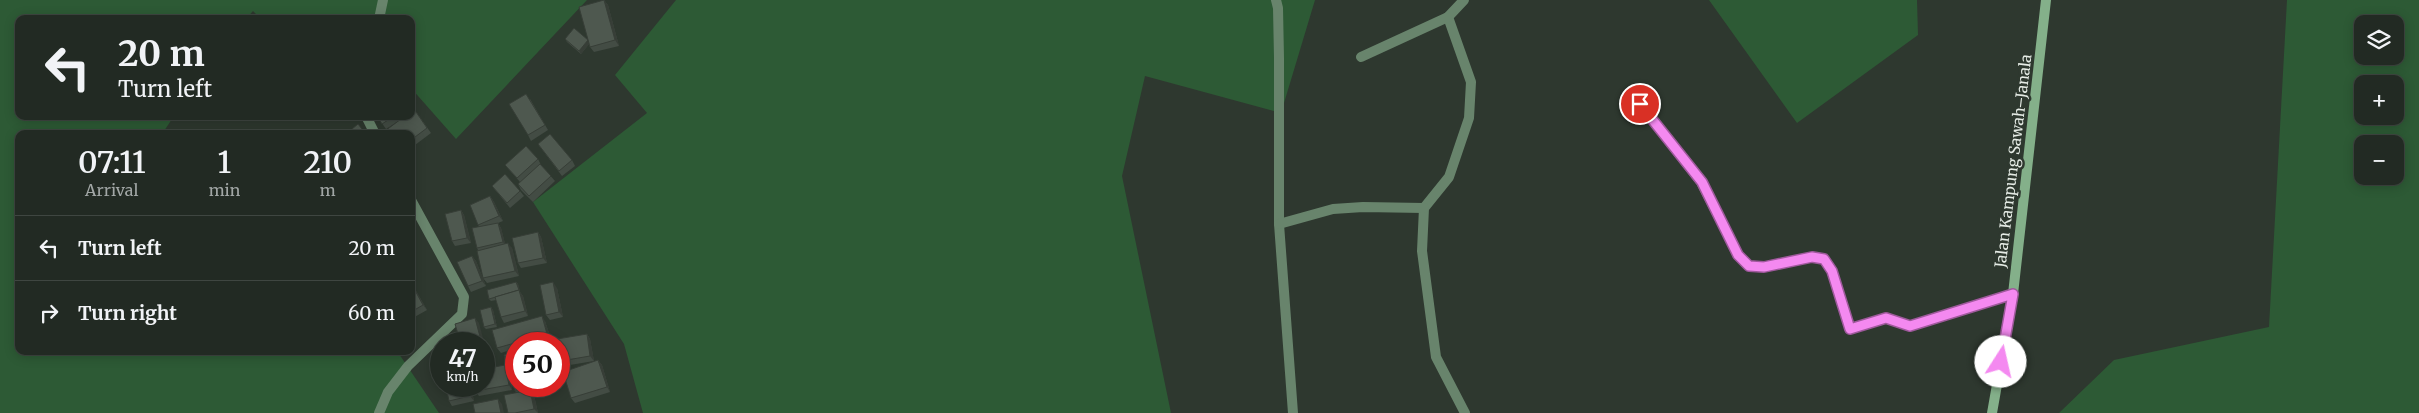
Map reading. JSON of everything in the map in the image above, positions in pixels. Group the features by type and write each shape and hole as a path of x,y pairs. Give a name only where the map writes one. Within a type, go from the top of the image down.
{"main road":[{"name":"Jalan Kampung Sawah–Janala","path":"1992,413 2013,294 2046,0"}],"street":[{"path":"381,15 383,0"},
{"path":"1276,0 1279,48 1279,224 1293,413"},
{"path":"1361,57 1448,18 1464,0"},
{"path":"1448,18 1471,82 1469,118 1450,177 1424,208 1422,250 1436,357 1465,413"},
{"path":"1640,104 1702,182 1738,255 1749,266 1764,267 1812,257 1824,259 1832,271 1850,329 1886,318 1910,326 2013,294"},
{"path":"379,413 388,392 408,366 462,314 464,296 415,207"},
{"path":"1279,224 1333,209 1363,207 1424,208"}],"green space":[{"path":"0,0 587,0 456,139 415,93 415,15 257,15 253,11 250,15 15,15 15,120 171,120 165,130 15,130 15,355 400,355 439,413 0,413"},
{"path":"676,0 1315,0 1281,113 1145,76 1122,176 1171,413 643,413 624,344 533,202 647,113 615,75"},
{"path":"1709,0 1917,0 1918,35 1797,123"},
{"path":"2287,0 2419,0 2419,413 2059,413 2114,360 2269,327"}],"building":[{"path":"604,0 615,40 590,47 579,7"},
{"path":"574,28 588,40 579,51 565,39"},
{"path":"526,94 545,125 528,135 509,104"},
{"path":"415,110 427,128 415,137 415,130 386,130 400,120 415,120"},
{"path":"380,120 388,120 382,124"},
{"path":"358,124 363,130 351,130"},
{"path":"550,134 572,160 559,171 538,144"},
{"path":"526,146 538,159 517,178 505,165"},
{"path":"540,164 551,176 529,196 518,184"},
{"path":"505,174 520,191 507,203 492,186"},
{"path":"490,196 499,216 478,225 470,205"},
{"path":"461,210 467,238 452,241 445,214"},
{"path":"498,223 503,242 477,248 472,228"},
{"path":"538,232 543,258 518,263 512,238"},
{"path":"508,243 515,271 483,278 477,251"},
{"path":"472,256 482,281 468,286 457,262"},
{"path":"516,282 519,290 489,299 487,290"},
{"path":"553,282 559,312 546,315 540,285"},
{"path":"415,290 423,305 415,310"},
{"path":"519,290 525,311 501,317 495,297"},
{"path":"491,307 495,324 484,327 480,310"},
{"path":"542,316 546,332 505,332 505,346 497,348 495,332 492,330"},
{"path":"475,318 479,332 457,332 455,324"},
{"path":"587,334 590,356 570,359 570,337"},
{"path":"598,360 607,387 571,398 570,370"},
{"path":"505,365 505,386 495,387 495,367"},
{"path":"504,395 505,397 531,397 534,409 508,413"},
{"path":"448,397 466,397 449,401"},
{"path":"498,399 501,413 475,413 473,404"}],"route":[{"path":"1640,104 1702,182 1738,255 1749,266 1764,267 1812,257 1824,259 1832,271 1850,329 1886,318 1910,326 2013,294 2001,362"}]}
